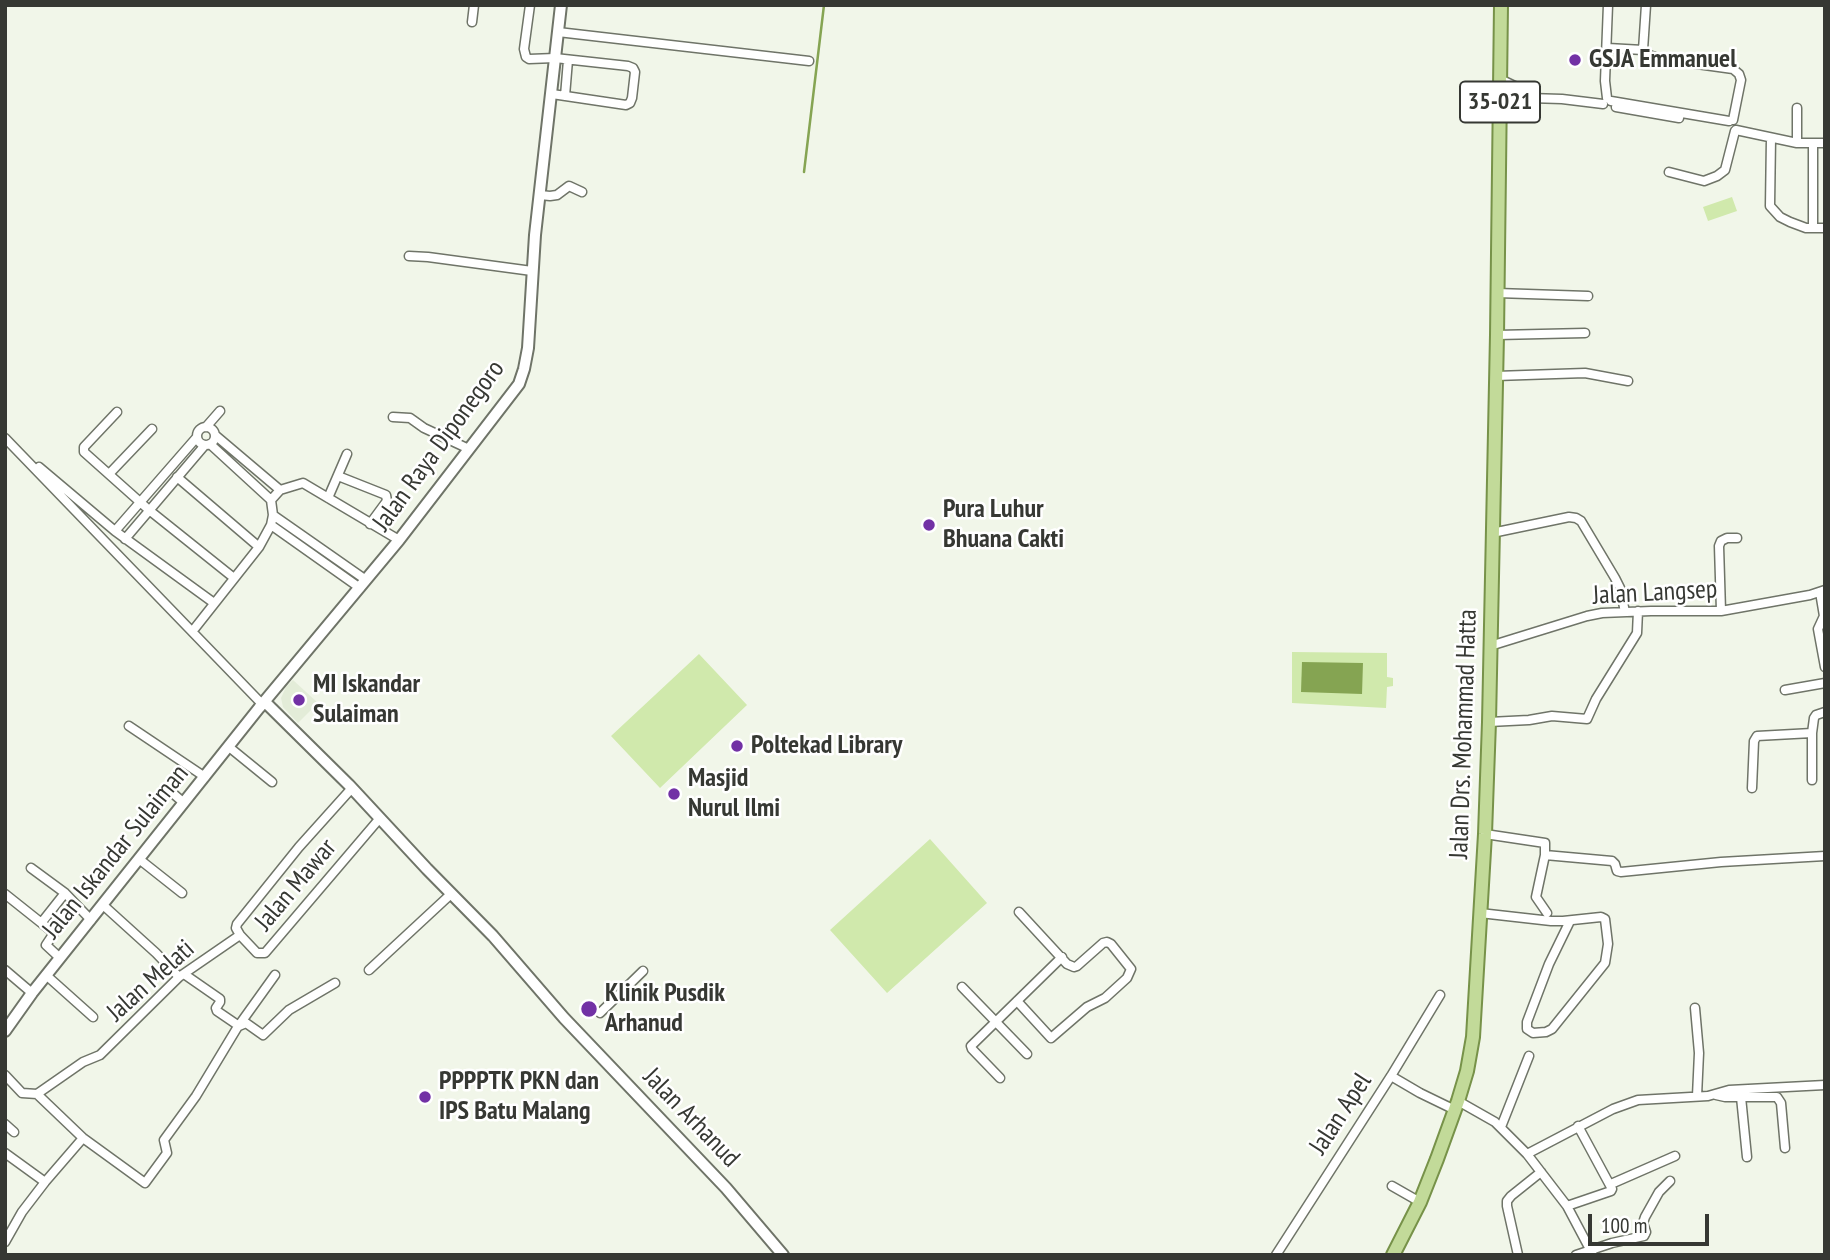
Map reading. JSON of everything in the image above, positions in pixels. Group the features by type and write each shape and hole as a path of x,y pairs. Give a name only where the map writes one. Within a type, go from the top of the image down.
{"main road":[{"name":"35-021","path":"1499,121 1501,5"},
{"name":"Jalan Drs. Mohammad Hatta","path":"1393,1255 1420,1202 1457,1105 1473,1037 1489,722 1499,121"}],"street":[{"path":"472,22 474,5"},
{"path":"530,5 524,54 529,59 555,58 628,66 635,72 632,98 626,105 552,94"},
{"name":"Jalan Raya Diponegoro","path":"263,703 399,540 522,377 527,360 532,271 561,5"},
{"path":"1608,5 1605,81 1608,102"},
{"path":"1643,50 1646,5"},
{"path":"558,32 809,61"},
{"path":"1608,48 1643,50 1650,56 1737,71 1741,80 1721,173 1704,181 1669,172"},
{"path":"565,96 568,60"},
{"path":"1500,79 1521,89 1529,98 1608,102 1732,126 1751,134 1797,143 1825,143"},
{"path":"1499,121 1521,111 1529,98"},
{"path":"1797,108 1797,143"},
{"path":"1768,137 1770,206 1780,217 1790,222 1806,228 1825,228"},
{"path":"1813,144 1813,228"},
{"path":"540,195 557,195 569,186 582,192"},
{"path":"409,257 428,257 532,271"},
{"path":"1497,293 1588,296"},
{"path":"1497,335 1585,333"},
{"path":"1496,376 1585,373 1628,381"},
{"path":"115,531 201,429 220,411"},
{"path":"117,412 86,444 85,452 149,510 234,578"},
{"path":"393,417 410,418 424,428 469,449"},
{"path":"206,427 212,429 215,435 280,490"},
{"path":"110,474 152,429"},
{"path":"125,539 177,477 207,444 213,441 215,435"},
{"path":"197,437 271,500"},
{"path":"5,438 263,703"},
{"path":"328,498 348,454"},
{"path":"39,467 125,539 214,603"},
{"path":"338,476 386,495 387,501 370,524"},
{"path":"177,477 259,547"},
{"path":"195,628 259,547 272,520 271,500 280,490 303,483 399,540"},
{"path":"1492,533 1569,517 1576,518 1581,521 1615,578 1625,612"},
{"path":"272,520 363,584"},
{"path":"1721,611 1719,546 1721,541 1727,538 1737,538"},
{"path":"1823,591 1824,616 1818,629 1825,667"},
{"name":"Jalan Langsep","path":"1490,646 1587,616 1638,611 1721,611 1810,596 1823,591"},
{"path":"1489,722 1552,716 1587,719 1596,699 1637,633 1638,611"},
{"path":"1785,690 1825,683"},
{"name":"Jalan Iskandar Sulaiman","path":"5,1031 46,975 263,703"},
{"name":"Jalan Arhanud","path":"263,703 352,788 452,894 726,1188 783,1255"},
{"path":"1811,780 1814,718 1825,712"},
{"path":"129,726 205,777"},
{"path":"1752,788 1755,738 1812,733"},
{"path":"229,747 272,782"},
{"path":"240,935 236,928 244,915 299,846 352,788"},
{"path":"169,790 184,803"},
{"name":"Jalan Mawar","path":"240,935 257,953 265,953 380,818"},
{"path":"1485,834 1545,843 1536,897 1549,917"},
{"path":"1545,855 1612,861 1617,871 1621,872 1721,862 1825,856"},
{"path":"139,859 182,893"},
{"path":"31,869 65,893 91,920"},
{"path":"42,922 65,893"},
{"path":"5,894 54,934 46,945 60,958"},
{"path":"369,970 452,894"},
{"path":"103,905 181,976 220,999 216,1010 239,1026"},
{"path":"1017,1001 1051,1038 1087,1007 1105,998 1131,972 1131,967 1107,942 1074,967 1019,912"},
{"path":"1480,913 1549,917 1566,921 1601,917 1605,919 1608,944 1606,960 1552,1029 1546,1032 1529,1032 1527,1022 1566,921"},
{"name":"Jalan Melati","path":"37,1094 83,1062 100,1055 181,976 240,935"},
{"path":"1000,1078 971,1046 1062,957"},
{"path":"5,970 32,993"},
{"path":"600,1013 642,971"},
{"path":"46,975 93,1017"},
{"path":"5,1075 22,1093 37,1094 83,1138 142,1182 146,1182 167,1153 164,1140 275,975"},
{"path":"239,1026 246,1023 263,1035 289,1010 335,983"},
{"path":"962,987 1027,1054"},
{"name":"Jalan Apel","path":"1276,1255 1440,995"},
{"path":"1695,1008 1699,1053 1697,1096"},
{"path":"1499,1125 1529,1056"},
{"path":"1391,1076 1420,1093 1457,1105 1499,1125 1527,1154 1567,1206 1591,1252"},
{"path":"1527,1154 1578,1126 1638,1100 1697,1096 1729,1090 1825,1085"},
{"path":"1713,1094 1725,1097 1774,1096 1780,1099 1785,1148"},
{"path":"1741,1097 1747,1157"},
{"path":"5,1124 14,1132"},
{"path":"1567,1206 1612,1189 1578,1126"},
{"path":"5,1242 22,1212 83,1138"},
{"path":"5,1153 45,1182"},
{"path":"1611,1184 1675,1156"},
{"path":"1518,1255 1507,1201 1541,1172"},
{"path":"1576,1255 1644,1236 1645,1217 1659,1192 1670,1181"},
{"path":"1392,1186 1420,1202"}],"shaded area":[{"path":"1732,197 1737,211 1708,221 1703,207"},
{"path":"1292,652 1387,653 1387,677 1393,678 1393,686 1387,687 1386,708 1292,703"},
{"path":"699,654 747,705 660,788 611,736"},
{"path":"1302,662 1363,663 1362,694 1301,692"},
{"name":"MI Iskandar Sulaiman","path":"293,680 318,703 298,723 283,707 281,698"},
{"path":"930,839 987,903 887,993 830,930"}],"waterway":[{"path":"804,172 824,5"}],"place":[{"name":"GSJA Emmanuel","path":"1575,60"},
{"name":"Pura Luhur Bhuana Cakti","path":"929,525"},
{"name":"MI Iskandar Sulaiman","path":"299,700"},
{"name":"Poltekad Library","path":"737,746"},
{"name":"Masjid Nurul Ilmi","path":"674,794"},
{"name":"Klinik Pusdik Arhanud","path":"589,1009"},
{"name":"PPPPTK PKN dan IPS Batu Malang","path":"425,1097"}]}
